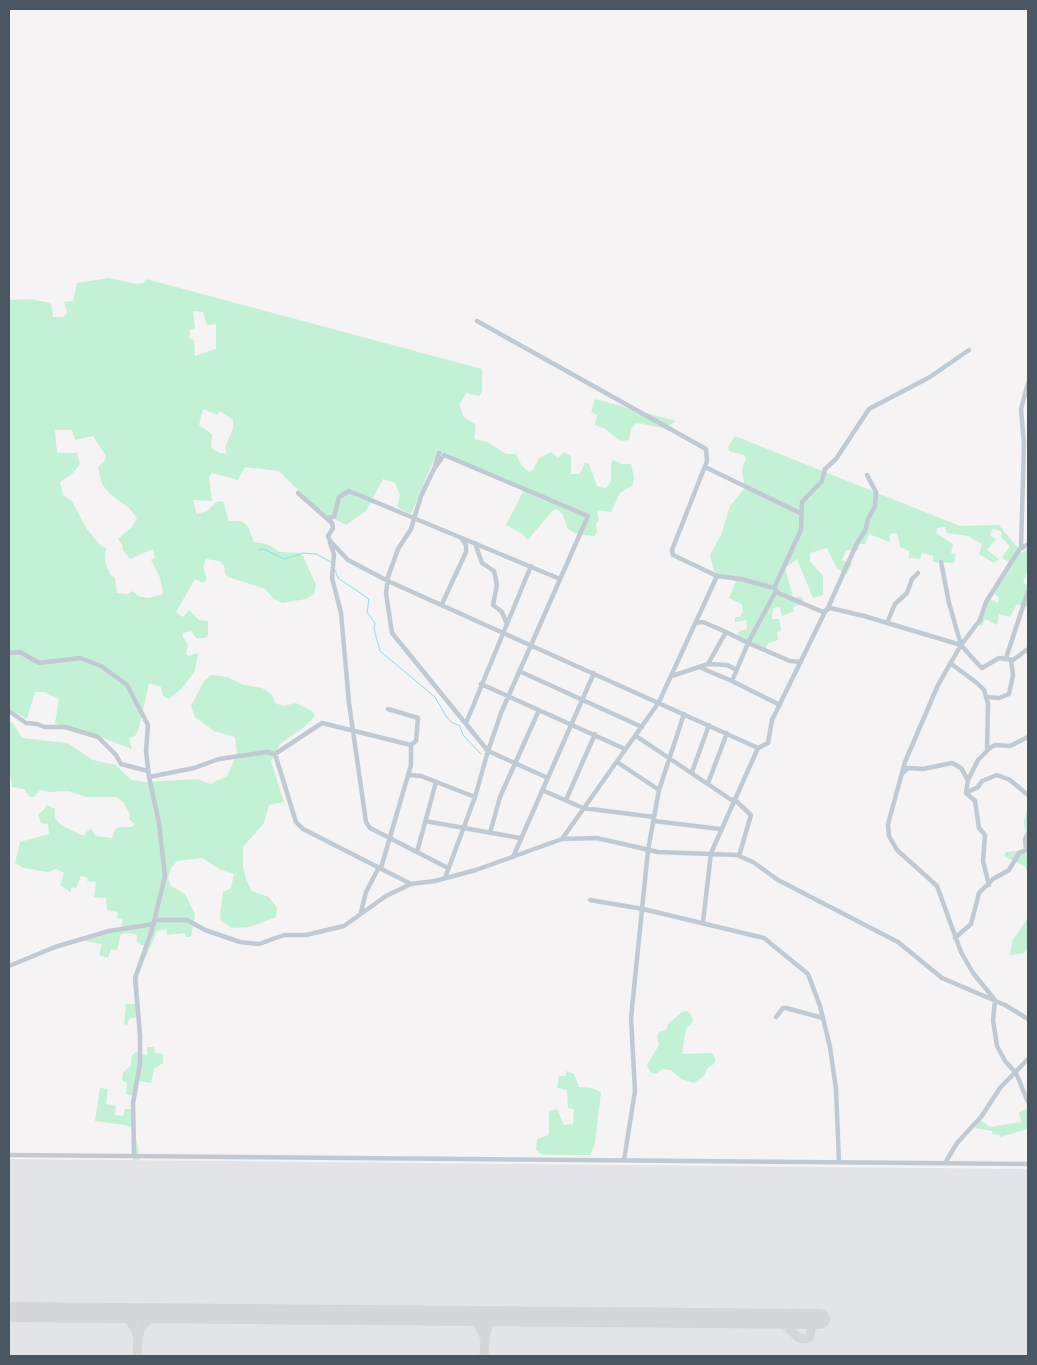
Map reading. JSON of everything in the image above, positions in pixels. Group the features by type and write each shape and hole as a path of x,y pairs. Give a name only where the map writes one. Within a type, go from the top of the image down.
{"street":[{"path":"476,322 702,446 708,453 705,467 672,554 717,576 741,579 775,590 826,612 834,609 961,645"},
{"path":"732,681 801,530 800,513 802,502 822,481 825,469 836,459 868,409 930,376 969,350"},
{"path":"1028,383 1022,410 1024,442 1023,532 1019,550 986,602 979,622 950,662 912,743 899,777 888,824 889,836 907,862 937,886 955,938 973,973 995,1000 993,1020 997,1046 1005,1061 1016,1073 1028,1102"},
{"path":"439,453 413,518 411,529 398,549 388,581 386,593 392,633 488,752 513,765 548,778"},
{"path":"434,469 444,455 448,455 588,514 509,696 488,752 475,797 444,878"},
{"path":"705,467 800,513"},
{"path":"702,922 711,853 720,830 758,748 768,743 772,720 826,612 857,543 865,531 868,519 875,506 876,492 867,476"},
{"path":"327,518 334,517 339,497 349,491 560,579"},
{"path":"298,493 327,518 333,528 328,536 333,549 332,578 340,613 353,730 366,822 370,828 448,868"},
{"path":"442,604 466,552 466,545 458,536"},
{"path":"330,541 348,560 388,581 758,748"},
{"path":"475,543 482,563 494,571 497,585 493,605 502,612 506,623"},
{"path":"1019,550 1028,544"},
{"path":"941,562 949,603 961,645 982,668 995,659 1006,658 1011,660"},
{"path":"466,723 502,632 531,566"},
{"path":"887,623 894,604 907,593 912,579 918,573"},
{"path":"562,839 659,702 717,576"},
{"path":"1006,658 1028,591"},
{"path":"696,623 703,622 790,661 801,662"},
{"path":"708,664 726,632"},
{"path":"1011,660 1028,650"},
{"path":"9,653 20,652 39,663 83,659 101,666 127,685 148,725 146,751 148,771 159,823 165,874 155,922 135,978 140,1035 140,1064 133,1103 134,1156"},
{"path":"986,697 999,698 1009,694 1013,676 1011,660"},
{"path":"950,662 977,682 986,697 988,704 987,750"},
{"path":"672,676 708,664 727,665 737,670"},
{"path":"699,667 780,705"},
{"path":"519,671 642,727"},
{"path":"513,856 594,673"},
{"path":"481,684 595,734 626,750"},
{"path":"388,709 418,718 416,741 411,745"},
{"path":"490,832 500,796 538,710"},
{"path":"9,711 26,723 37,724 45,728 65,727 98,737 116,755 121,764 148,771"},
{"path":"624,1160 635,1091 631,1018 648,850 659,790 684,714"},
{"path":"149,777 194,768 219,759 266,752 275,754 322,723 411,745"},
{"path":"692,772 709,725"},
{"path":"708,783 727,733"},
{"path":"566,800 595,734"},
{"path":"636,736 734,800 751,815 739,856"},
{"path":"966,793 968,780 978,760 987,750 995,745 1010,746 1028,737"},
{"path":"361,912 366,892 380,868 405,780 409,775 413,756 411,745"},
{"path":"275,754 299,826 322,840 412,884"},
{"path":"616,762 659,790"},
{"path":"899,777 908,768 922,769 952,763 961,768 968,780"},
{"path":"966,793 997,774 1010,780 1028,795"},
{"path":"409,775 421,776 475,797"},
{"path":"417,852 436,782"},
{"path":"542,790 583,808 720,830"},
{"path":"966,793 975,801 980,828 986,835 983,861 989,885"},
{"path":"425,821 520,838"},
{"path":"955,938 971,924 976,898 993,879 1009,870 1019,853 1026,850 1025,839 1028,834"},
{"path":"9,966 55,947 109,931 155,922 187,920 205,930 240,942 260,944 284,935 306,935 344,926 361,912 386,896 412,884 444,878 562,839 597,838 648,850 677,854 711,853 739,856 778,880 898,942 942,978 995,1000 1028,1018"},
{"path":"590,900 643,908 767,940 809,976 823,1018 830,1047 836,1089 840,1162"},
{"path":"776,1016 783,1008 786,1008 823,1018"},
{"path":"945,1163 957,1143 977,1121 1000,1088 1028,1058"},
{"path":"9,1155 1028,1164"}],"shaded area":[{"path":"9,1159 1028,1169 1028,1356 9,1356"}],"green space":[{"path":"109,278 137,284 144,283 146,279 482,369 482,392 479,396 466,393 459,405 464,417 476,425 474,439 487,442 506,454 516,454 522,466 529,472 533,470 539,458 551,452 558,458 564,452 571,456 571,474 580,474 585,462 589,464 597,486 606,488 611,482 611,464 613,460 622,464 631,464 634,477 633,485 620,493 611,512 597,510 599,520 596,524 597,532 594,536 577,534 568,529 563,515 557,509 552,511 528,540 521,533 506,525 524,490 437,452 411,514 397,507 400,495 395,483 383,479 366,511 346,525 318,510 279,471 245,467 238,480 212,473 209,477 212,501 193,500 197,514 207,511 216,502 223,501 229,521 241,521 247,525 254,542 267,544 280,552 299,553 303,556 316,585 314,594 306,599 282,603 274,599 265,589 228,577 225,574 224,565 219,561 206,559 203,567 207,580 203,583 195,579 176,612 183,617 189,610 199,620 208,621 208,635 205,638 196,638 191,631 183,633 183,637 188,645 186,654 189,656 198,654 195,671 182,688 169,699 163,696 161,687 149,683 139,728 135,736 129,738 132,749 82,730 58,725 55,723 59,699 44,692 35,692 27,719 9,709 9,300 29,299 51,303 53,317 63,317 67,313 64,302 73,301 77,283","holes":["193,311 203,312 207,325 216,324 216,349 195,356 194,340 189,338 190,330 195,329","203,409 217,415 220,411 233,420 233,429 225,447 227,454 220,453 211,448 212,434 199,425","55,430 72,430 75,440 93,436 106,456 105,460 98,467 102,484 110,494 129,508 137,518 132,527 118,539 123,546 122,549 130,559 153,549 155,558 151,560 160,578 163,594 148,598 138,596 133,591 128,594 117,593 115,578 110,574 105,561 106,548 101,546 86,528 72,501 63,495 60,482 72,474 80,464 77,453 57,453"]},
{"path":"595,399 676,421 665,428 636,423 631,429 629,440 621,441 605,429 595,425 597,415 591,412"},
{"path":"735,436 960,526 999,525 1022,553 1028,548 1028,570 1023,582 1028,586 1024,597 1028,599 1028,608 1017,604 1010,617 999,614 997,625 985,619 982,626 977,624 986,597 998,603 999,597 993,593 1008,562 1002,557 1010,546 1001,537 1002,532 993,528 990,536 996,539 987,550 999,559 994,563 979,554 982,544 968,536 947,533 945,527 937,528 936,533 953,544 951,553 956,555 954,563 933,562 933,556 922,553 920,559 909,558 909,551 900,547 897,533 890,534 890,542 869,534 865,544 860,544 858,550 846,550 842,560 852,563 847,574 837,569 827,548 810,553 810,561 823,576 823,595 813,598 797,559 785,568 793,597 802,597 804,603 793,607 794,611 782,616 780,607 773,608 772,619 779,619 781,631 777,632 778,640 768,643 765,651 736,639 739,631 747,629 746,620 735,622 735,617 740,617 743,611 742,604 729,598 736,581 721,578 714,571 710,555 721,535 730,506 745,488 742,470 746,458 743,455 729,451 728,447"},
{"path":"211,675 227,677 244,685 262,688 272,695 275,703 283,706 296,703 312,711 315,716 304,727 280,744 271,761 284,802 269,805 264,823 243,847 243,866 246,879 252,891 269,897 277,908 276,917 250,927 232,928 221,921 220,916 223,892 231,888 234,874 221,870 202,858 177,861 171,868 168,878 171,886 185,894 195,914 191,937 186,937 185,933 167,935 166,929 157,931 138,976 142,1054 147,1055 147,1047 154,1047 155,1053 163,1054 163,1063 154,1069 151,1083 139,1081 135,1101 136,1138 140,1160 133,1160 132,1128 125,1125 95,1121 100,1088 108,1089 106,1104 116,1106 115,1115 123,1116 125,1109 131,1109 132,1096 126,1094 127,1083 122,1081 123,1072 131,1066 132,1055 139,1050 138,1017 129,1019 127,1026 124,1024 126,1004 137,1004 135,978 144,946 137,942 137,935 121,934 117,950 111,949 108,958 99,955 102,944 84,941 120,930 123,919 117,918 118,912 107,910 106,898 94,897 96,882 87,881 88,878 81,876 76,888 72,887 70,892 60,885 64,873 56,869 48,872 24,868 15,863 20,842 49,834 48,824 41,823 38,814 47,805 55,809 55,818 61,825 81,835 85,835 91,829 96,836 112,838 118,827 132,827 135,824 129,819 130,814 123,802 116,797 86,797 69,791 49,792 40,790 34,797 30,797 24,789 12,787 9,767 9,722 13,723 22,738 67,743 93,760 116,765 131,780 146,782 198,779 210,784 227,776 237,754 235,737 214,731 195,717 191,706 204,681"},
{"path":"1028,808 1028,871 1024,866 1004,856 1006,852 1020,851 1024,848 1026,839 1024,821"},
{"path":"1028,918 1028,949 1024,953 1010,955 1012,941"},
{"path":"687,1011 691,1014 693,1022 686,1029 682,1054 709,1053 713,1054 715,1059 715,1063 708,1068 704,1076 694,1083 681,1079 671,1070 662,1069 656,1074 651,1073 647,1065 659,1045 657,1036 659,1032 667,1029 668,1024 682,1012"},
{"path":"566,1071 574,1074 579,1087 592,1088 601,1092 595,1143 590,1155 542,1155 536,1150 537,1139 549,1135 549,1111 557,1109 564,1125 573,1124 574,1109 568,1108 567,1090 557,1088 559,1076 566,1076"},
{"path":"1028,1108 1028,1129 1000,1137 1000,1135 992,1134 992,1131 974,1128 980,1120 990,1127 1021,1122 1019,1112"}],"waterway":[{"path":"258,550 264,549 284,559 303,553 316,554 331,562"},
{"path":"335,570 338,578 369,599 367,612 375,623 374,629 380,651 435,697 446,716 451,722 460,726 463,735 481,754"}],"taxiway":[{"path":"114,1313 126,1318 135,1328 138,1338 137,1356"},
{"path":"138,1338 141,1328 147,1321 159,1315 169,1313"},
{"path":"778,1319 799,1338 805,1339 810,1337 812,1323 808,1316 798,1313 784,1319"},
{"path":"462,1315 473,1320 485,1338 484,1356"},
{"path":"485,1338 489,1323 504,1315"}],"runway":[{"path":"9,1312 820,1319"}]}
